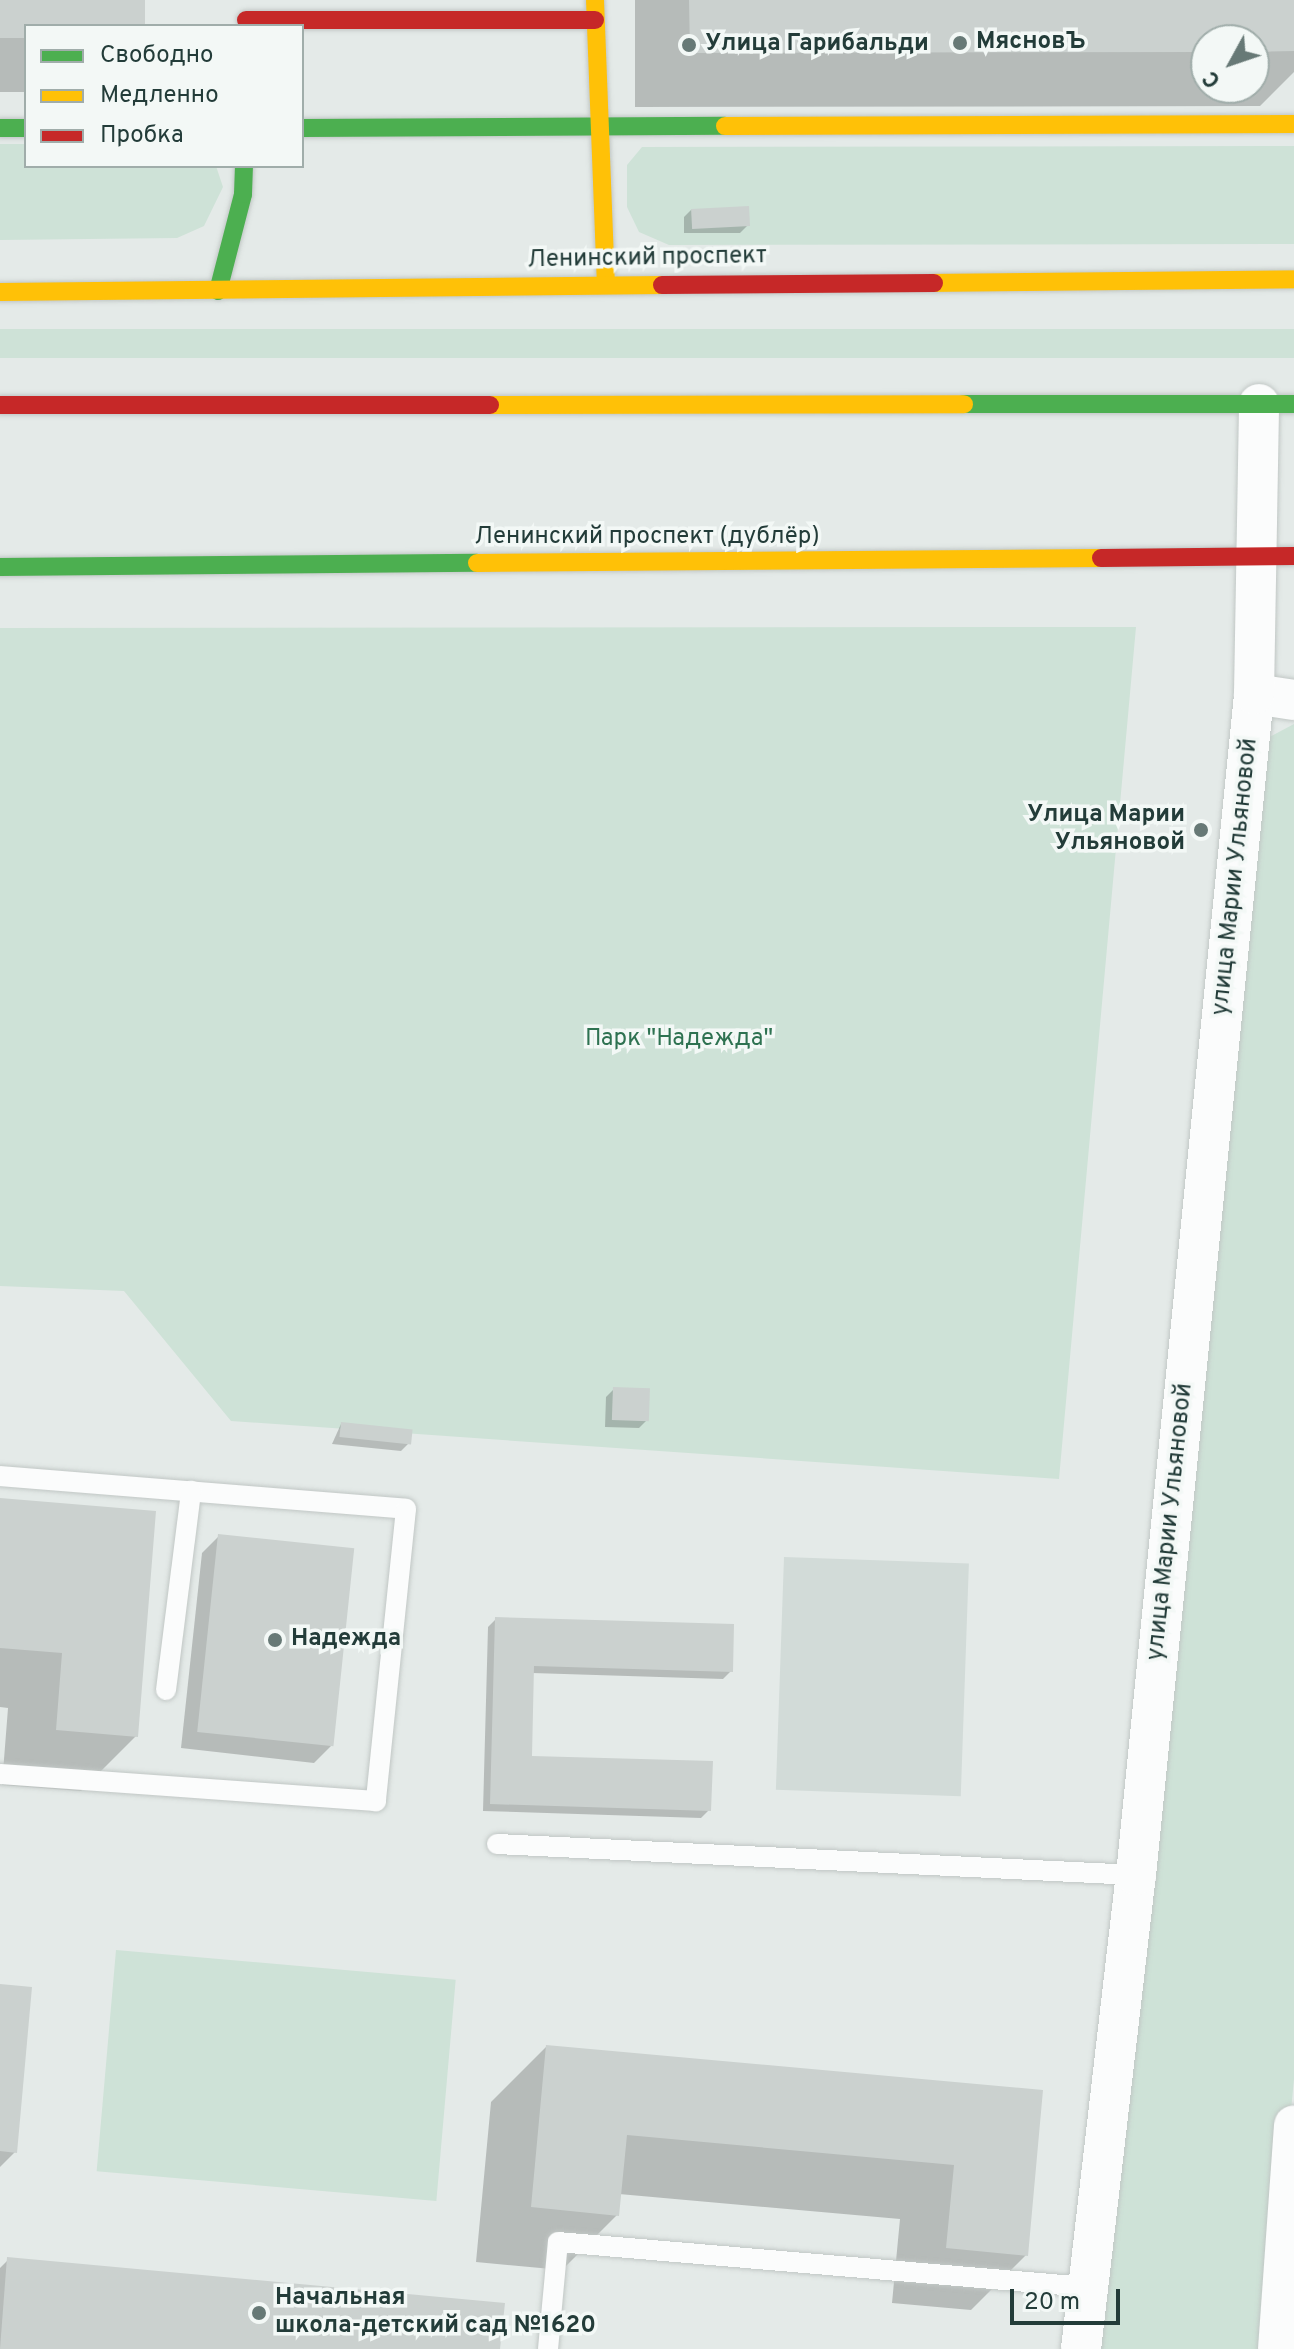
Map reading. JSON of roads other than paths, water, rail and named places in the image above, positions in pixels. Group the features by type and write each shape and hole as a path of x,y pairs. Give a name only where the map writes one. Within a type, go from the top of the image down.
{"street":[{"path":"246,0 246,23 595,20"},
{"path":"595,0 606,283"},
{"path":"304,128 1294,124"},
{"path":"0,128 24,128"},
{"path":"218,291 243,194 244,168"},
{"name":"Ленинский проспект","path":"0,292 606,283 1294,279"},
{"path":"0,405 1276,404"},
{"name":"улица Марии Ульяновой","path":"1081,2349 1136,1875 1254,694 1275,557 1276,404"},
{"name":"Ленинский проспект (дублёр)","path":"0,567 1275,557"},
{"path":"1254,694 1294,700"},
{"path":"1284,2333 1294,2126"}],"lane":[{"path":"0,1476 406,1509 376,1801 0,1774"},
{"path":"166,1690 191,1491"},
{"path":"497,1844 1136,1875"},
{"path":"548,2349 558,2242 1086,2287"}],"place":[{"name":"МясновЪ","path":"960,43"},
{"name":"Улица Гарибальди","path":"689,45"},
{"name":"Улица Марии Ульяновой","path":"1201,830"},
{"name":"Надежда","path":"275,1640"},
{"name":"Начальная школа-детский сад №1620","path":"259,2313"}],"park label":[{"name":"Парк \"Надежда\"","path":"679,1040"}]}
